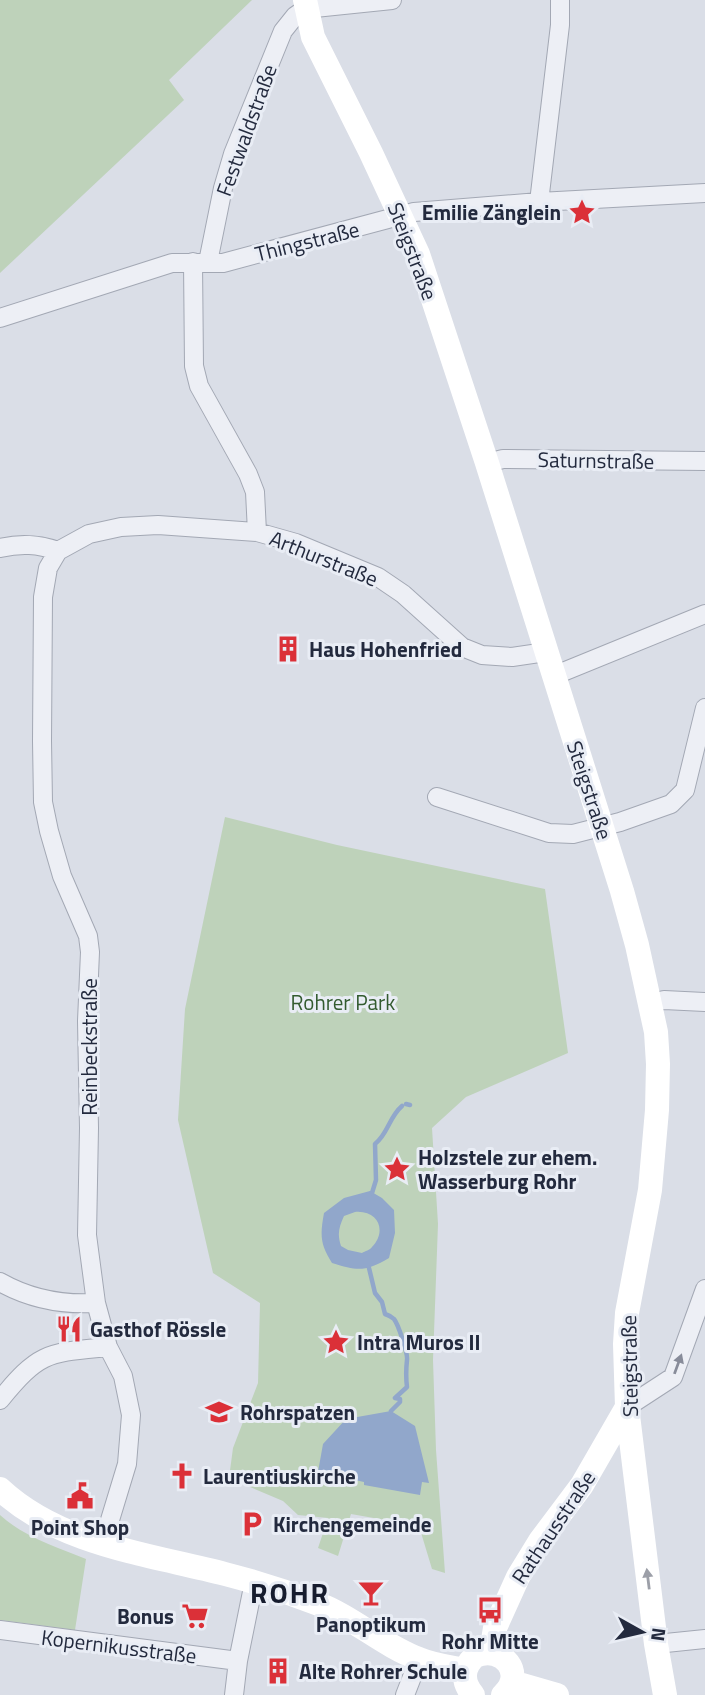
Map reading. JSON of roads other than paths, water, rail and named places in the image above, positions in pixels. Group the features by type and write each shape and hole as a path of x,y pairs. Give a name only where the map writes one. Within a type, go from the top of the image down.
{"street":[{"path":"305,4 392,0"},
{"path":"539,202 560,25 560,0"},
{"name":"Steigstraße","path":"305,4 313,37 418,254 602,827 634,934 656,1032 657,1110 650,1190 627,1313 625,1344 627,1407 656,1644 665,1695"},
{"name":"Festwaldstraße","path":"257,532 255,492 248,474 199,386 194,366 200,262 233,154 283,31 305,4"},
{"name":"Thingstraße","path":"0,318 172,263 223,262 414,212 705,193"},
{"name":"Saturnstraße","path":"487,463 503,459 705,461"},
{"name":"Arthurstraße","path":"58,551 89,534 121,527 158,525 257,532 296,543 378,577 403,594 462,647 482,655 550,664 705,614"},
{"path":"0,548 38,544 58,551"},
{"name":"Reinbeckstraße","path":"58,551 48,568 43,597 43,802 56,855 88,936 88,1235 96,1303 108,1347 123,1376 131,1415 127,1464 103,1543"},
{"path":"437,797 549,832 573,834 602,827 671,804 685,790 705,708"},
{"path":"649,1003 664,1000 705,1002"},
{"path":"0,1282 14,1290 47,1300 71,1305 96,1303"},
{"path":"627,1407 673,1377 705,1289"},
{"path":"0,1400 22,1373 44,1356 73,1349 108,1347"},
{"name":"Rathausstraße","path":"491,1652 495,1628 518,1577 540,1541 571,1502 627,1407"},
{"path":"605,1447 634,1452"},
{"path":"0,1489 13,1502 69,1533 254,1582 341,1614 419,1659 455,1668 473,1695"},
{"path":"234,1695 254,1582"},
{"name":"Kopernikusstraße","path":"0,1630 238,1661"},
{"path":"656,1644 705,1639"},
{"path":"455,1668 475,1656 491,1652 508,1662 512,1672 507,1688 557,1695"},
{"path":"405,1695 419,1659"}],"water":[{"path":"370,1191 394,1210 395,1233 389,1258 361,1269 332,1263 322,1239 324,1213 344,1198","holes":["363,1212 375,1218 380,1229 377,1241 362,1253 341,1246 339,1234 344,1216"]},
{"path":"391,1411 415,1426 429,1483 422,1482 420,1495 364,1485 364,1482 318,1472 323,1444 346,1419"}],"waterway":[{"path":"406,1104 410,1105"},
{"path":"372,1193 376,1180 375,1144 402,1106"},
{"path":"369,1268 375,1293 382,1302 385,1314 396,1322 407,1356 407,1387 395,1398 400,1399 400,1402 391,1411"}],"place":[{"name":"Emilie Zänglein","path":"582,212"},
{"name":"Haus Hohenfried","path":"288,649"},
{"name":"Holzstele zur ehem. Wasserburg Rohr","path":"397,1169"},
{"name":"Gasthof Rössle","path":"69,1329"},
{"name":"Intra Muros II","path":"336,1342"},
{"name":"Rohrspatzen","path":"219,1412"},
{"name":"Laurentiuskirche","path":"182,1476"},
{"name":"Point Shop","path":"80,1496"},
{"name":"Kirchengemeinde","path":"252,1524"},
{"name":"Panoptikum","path":"371,1593"},
{"name":"Rohr Mitte","path":"490,1610"},
{"name":"Bonus","path":"195,1616"},
{"name":"Alte Rohrer Schule","path":"278,1671"}],"district":[{"name":"ROHR","path":"290,1592"}],"park label":[{"name":"Rohrer Park","path":"343,1002"}]}
